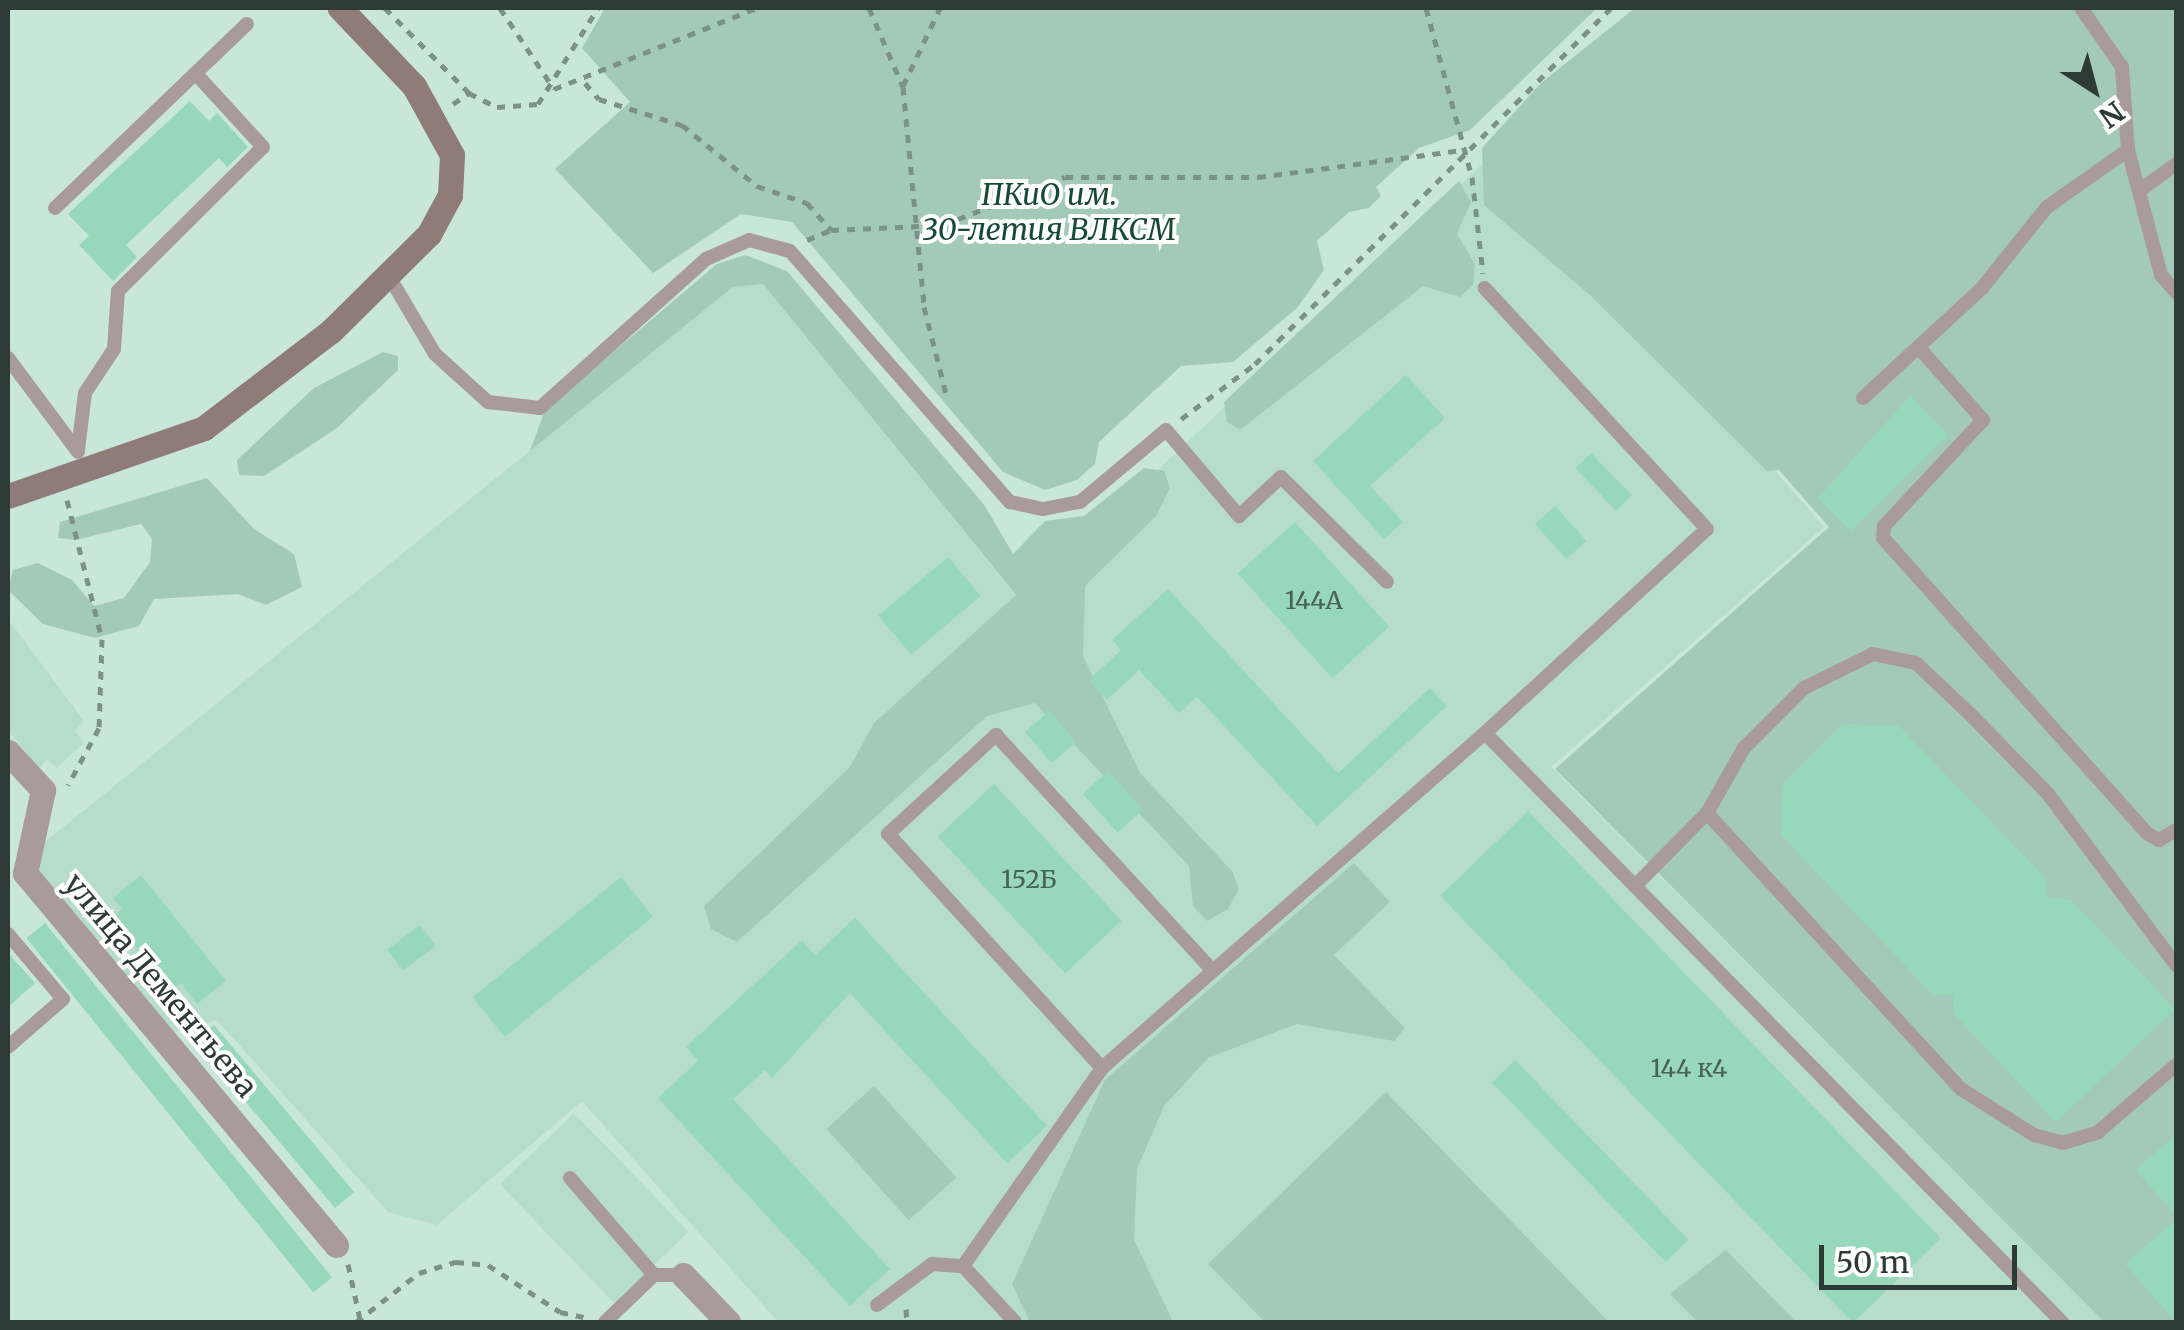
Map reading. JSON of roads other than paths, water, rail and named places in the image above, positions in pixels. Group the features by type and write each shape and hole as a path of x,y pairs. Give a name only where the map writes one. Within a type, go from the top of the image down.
{"main road":[{"path":"8,496 59,478 94,472 204,428 390,278 450,195 452,155 436,116 340,8"}],"street":[{"name":"улица Дементьева","path":"8,752 43,790 25,873 336,1245"},
{"path":"683,1275 728,1322"}],"lane":[{"path":"2081,8 2122,67 2128,150 2161,274 2176,292"},
{"path":"54,208 198,76 247,24"},
{"path":"78,450 85,393 114,349 118,291 263,148 198,76"},
{"path":"1863,398 1920,350 2047,207 2128,150"},
{"path":"2139,191 2176,164"},
{"path":"390,278 435,354 488,402 540,408 706,258 749,240 790,251 1010,502 1043,509 1080,502 1166,430 1239,516 1281,478 1387,582"},
{"path":"963,1266 1102,1068 1210,967 1485,733 1707,530 1485,288"},
{"path":"1920,350 1983,420 1884,526 1884,538 2148,834 2159,840 2176,830"},
{"path":"8,358 94,472"},
{"path":"1634,886 1706,813 1744,748 1804,688 1873,654 1916,662 2048,794 2176,965"},
{"path":"1485,733 2054,1320"},
{"path":"1102,1068 888,834 996,735 1210,967"},
{"path":"1706,813 1961,1088 2034,1135 2063,1143 2098,1132 2176,1065"},
{"path":"8,934 63,999 8,1047"},
{"path":"570,1178 654,1275"},
{"path":"877,1305 932,1264 963,1266 1015,1322"},
{"path":"605,1322 654,1275 683,1275"}],"park label":[{"name":"ПКиО им. 30-летия ВЛКСМ","path":"1049,211"}]}
